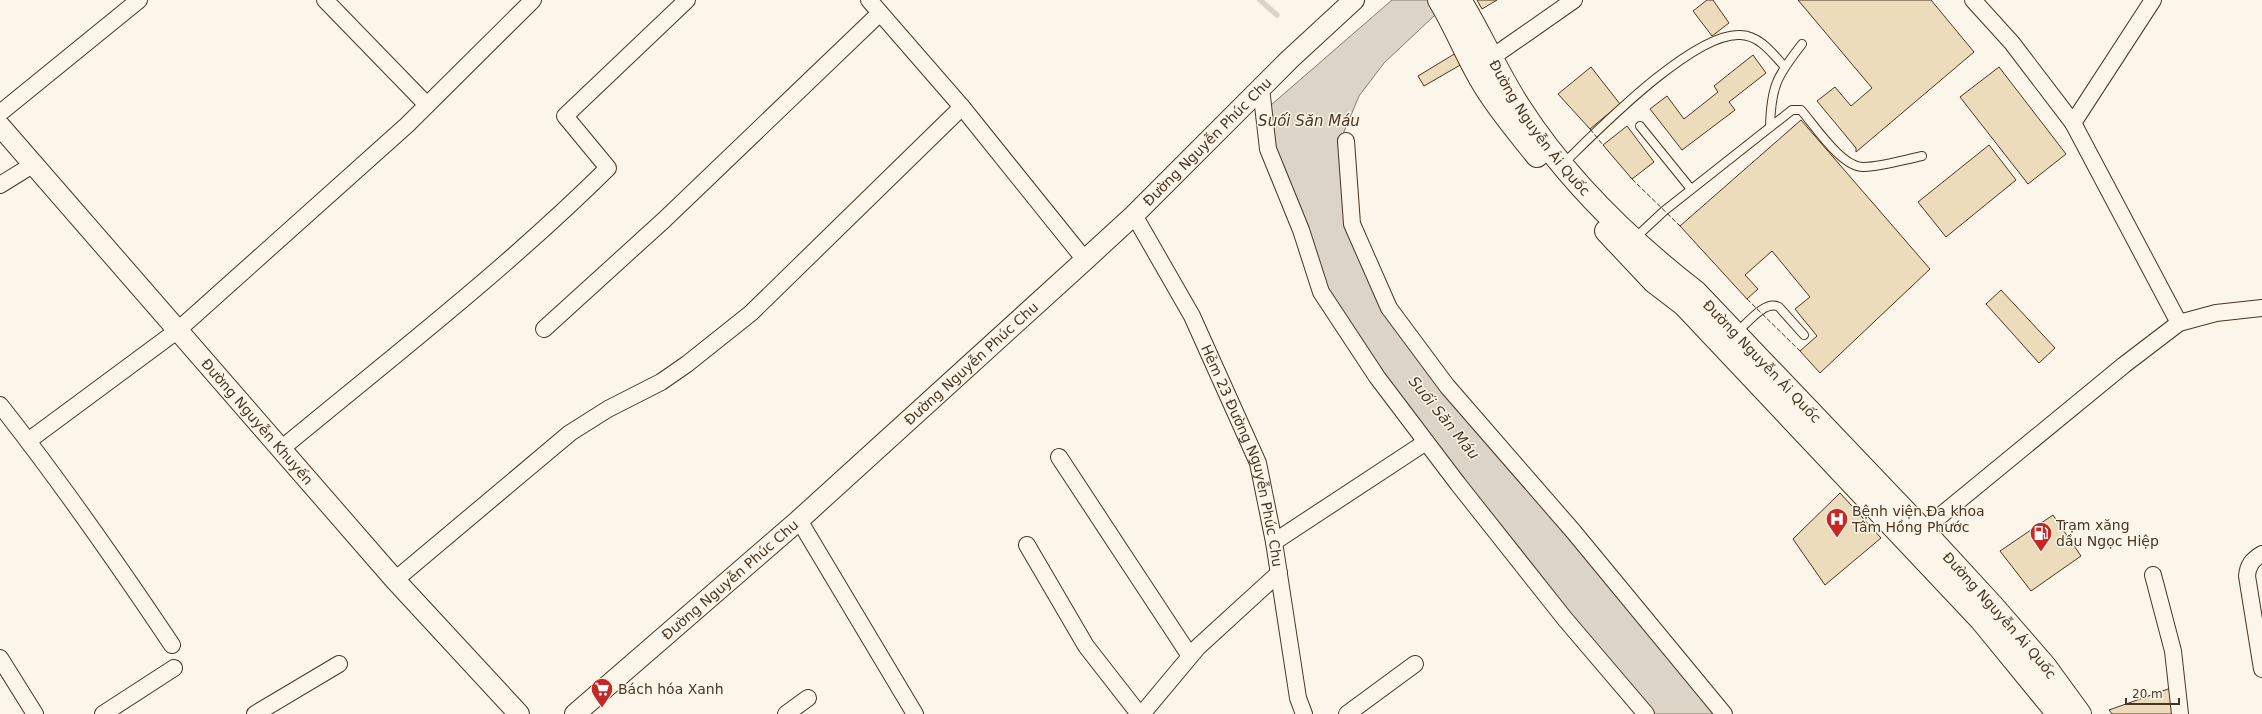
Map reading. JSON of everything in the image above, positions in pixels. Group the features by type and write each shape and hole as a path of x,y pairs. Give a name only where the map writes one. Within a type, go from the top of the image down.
{"main road":[{"name":"Đường Nguyễn Ái Quốc","path":"1439,0 1462,14 1538,135 1592,199 1664,267 1696,292 1724,335 1982,620 2058,714"},
{"name":"Đường Nguyễn Ái Quốc","path":"1462,14 1482,82 1511,125 1591,216 1654,282 1724,335 1923,530 2044,666 2080,714"}],"street":[{"path":"0,113 139,0"},
{"path":"325,0 427,105"},
{"path":"28,441 178,330 427,105 533,0"},
{"path":"281,449 447,312 581,195 608,168 565,116 686,0"},
{"path":"869,0 962,107 1085,260"},
{"path":"1491,58 1574,0"},
{"path":"1973,0 2012,43 2072,123 2179,323"},
{"path":"2072,123 2153,0"},
{"name":"Đường Nguyễn Phúc Chu","path":"576,714 799,520 1085,260 1134,215 1290,59 1347,6"},
{"path":"544,329 664,220 880,13"},
{"path":"1261,88 1268,148 1300,230 1321,292 1377,377 1426,442 1565,619 1646,714"},
{"path":"395,580 570,433 608,409 661,382 687,364 751,313 962,107"},
{"name":"Đường Nguyễn Khuyến","path":"0,126 395,580 519,714"},
{"path":"1346,141 1352,224 1389,308 1447,386 1573,531 1724,714"},
{"path":"0,185 34,164"},
{"name":"Hẻm 23 Đường Nguyễn Phúc Chu","path":"1134,215 1192,316 1258,463 1264,485 1274,542 1298,698 1304,714"},
{"path":"1923,530 2124,365 2179,323 2216,313 2262,308"},
{"path":"0,405 28,441 120,568 172,645"},
{"path":"1274,542 1426,442"},
{"path":"1059,457 1190,656"},
{"path":"799,520 915,714"},
{"path":"1027,545 1086,646 1140,714 1190,656 1279,573"},
{"path":"2262,554 2251,562 2248,568 2248,576 2262,669"},
{"path":"2153,574 2173,651 2180,714"},
{"path":"0,658 35,714"},
{"path":"255,714 339,664"},
{"path":"1347,714 1415,664"},
{"path":"103,714 174,668"},
{"path":"786,714 808,698"}],"lane":[{"path":"1562,164 1663,72 1707,45 1740,34 1749,37 1767,47 1784,66"},
{"path":"1770,127 1770,101 1775,82 1784,66 1802,44"},
{"path":"1634,238 1691,189 1792,110 1801,110 1842,158 1852,165 1863,167 1922,156"},
{"path":"1640,126 1691,189"},
{"path":"1724,335 1766,307 1773,305 1779,307 1804,335"}],"water":[{"name":"Suối Săn Máu","path":"1392,0 1451,0 1384,63 1359,96 1341,139 1346,226 1385,311 1494,447 1717,714 1655,714 1567,613 1484,507 1383,373 1327,289 1274,148 1271,105"}],"building":[{"path":"1477,0 1497,0 1482,9"},
{"path":"1707,0 1713,0 1729,23 1712,36 1693,11"},
{"path":"1798,0 1931,0 1974,52 1856,152 1856,148 1817,101 1835,87 1851,106 1872,88"},
{"path":"1456,53 1462,64 1424,86 1418,76"},
{"path":"1753,55 1766,73 1729,102 1735,110 1682,150 1650,109 1667,96 1684,119 1718,92 1714,86"},
{"path":"1591,67 1620,104 1590,129 1558,94"},
{"path":"1999,67 2066,154 2028,184 1960,97"},
{"path":"1801,120 1930,269 1820,373 1800,351 1817,336 1795,309 1810,297 1772,251 1745,275 1758,289 1747,299 1680,226"},
{"path":"1627,126 1654,162 1632,179 1603,145"},
{"path":"1989,145 2016,180 1946,237 1918,202"},
{"path":"2001,290 2055,348 2039,363 1986,304"},
{"name":"Bệnh viện Đa khoa Tâm Hồng Phước","path":"1840,493 1881,538 1825,585 1793,539"},
{"name":"Trạm xăng dầu Ngọc Hiệp","path":"2053,515 2081,556 2031,591 2000,551"},
{"path":"2171,688 2174,714 2112,714 2109,710"}],"waterway":[{"name":"Suối Săn Máu","path":"1260,0 1277,15"}],"fence":[{"path":"1590,129 1603,145"},
{"path":"1632,179 1680,226"},
{"path":"1747,299 1800,351"}],"place":[{"name":"Bệnh viện Đa khoa Tâm Hồng Phước","path":"1837,538"},
{"name":"Trạm xăng dầu Ngọc Hiệp","path":"2041,552"},
{"name":"Bách hóa Xanh","path":"602,708"}]}
